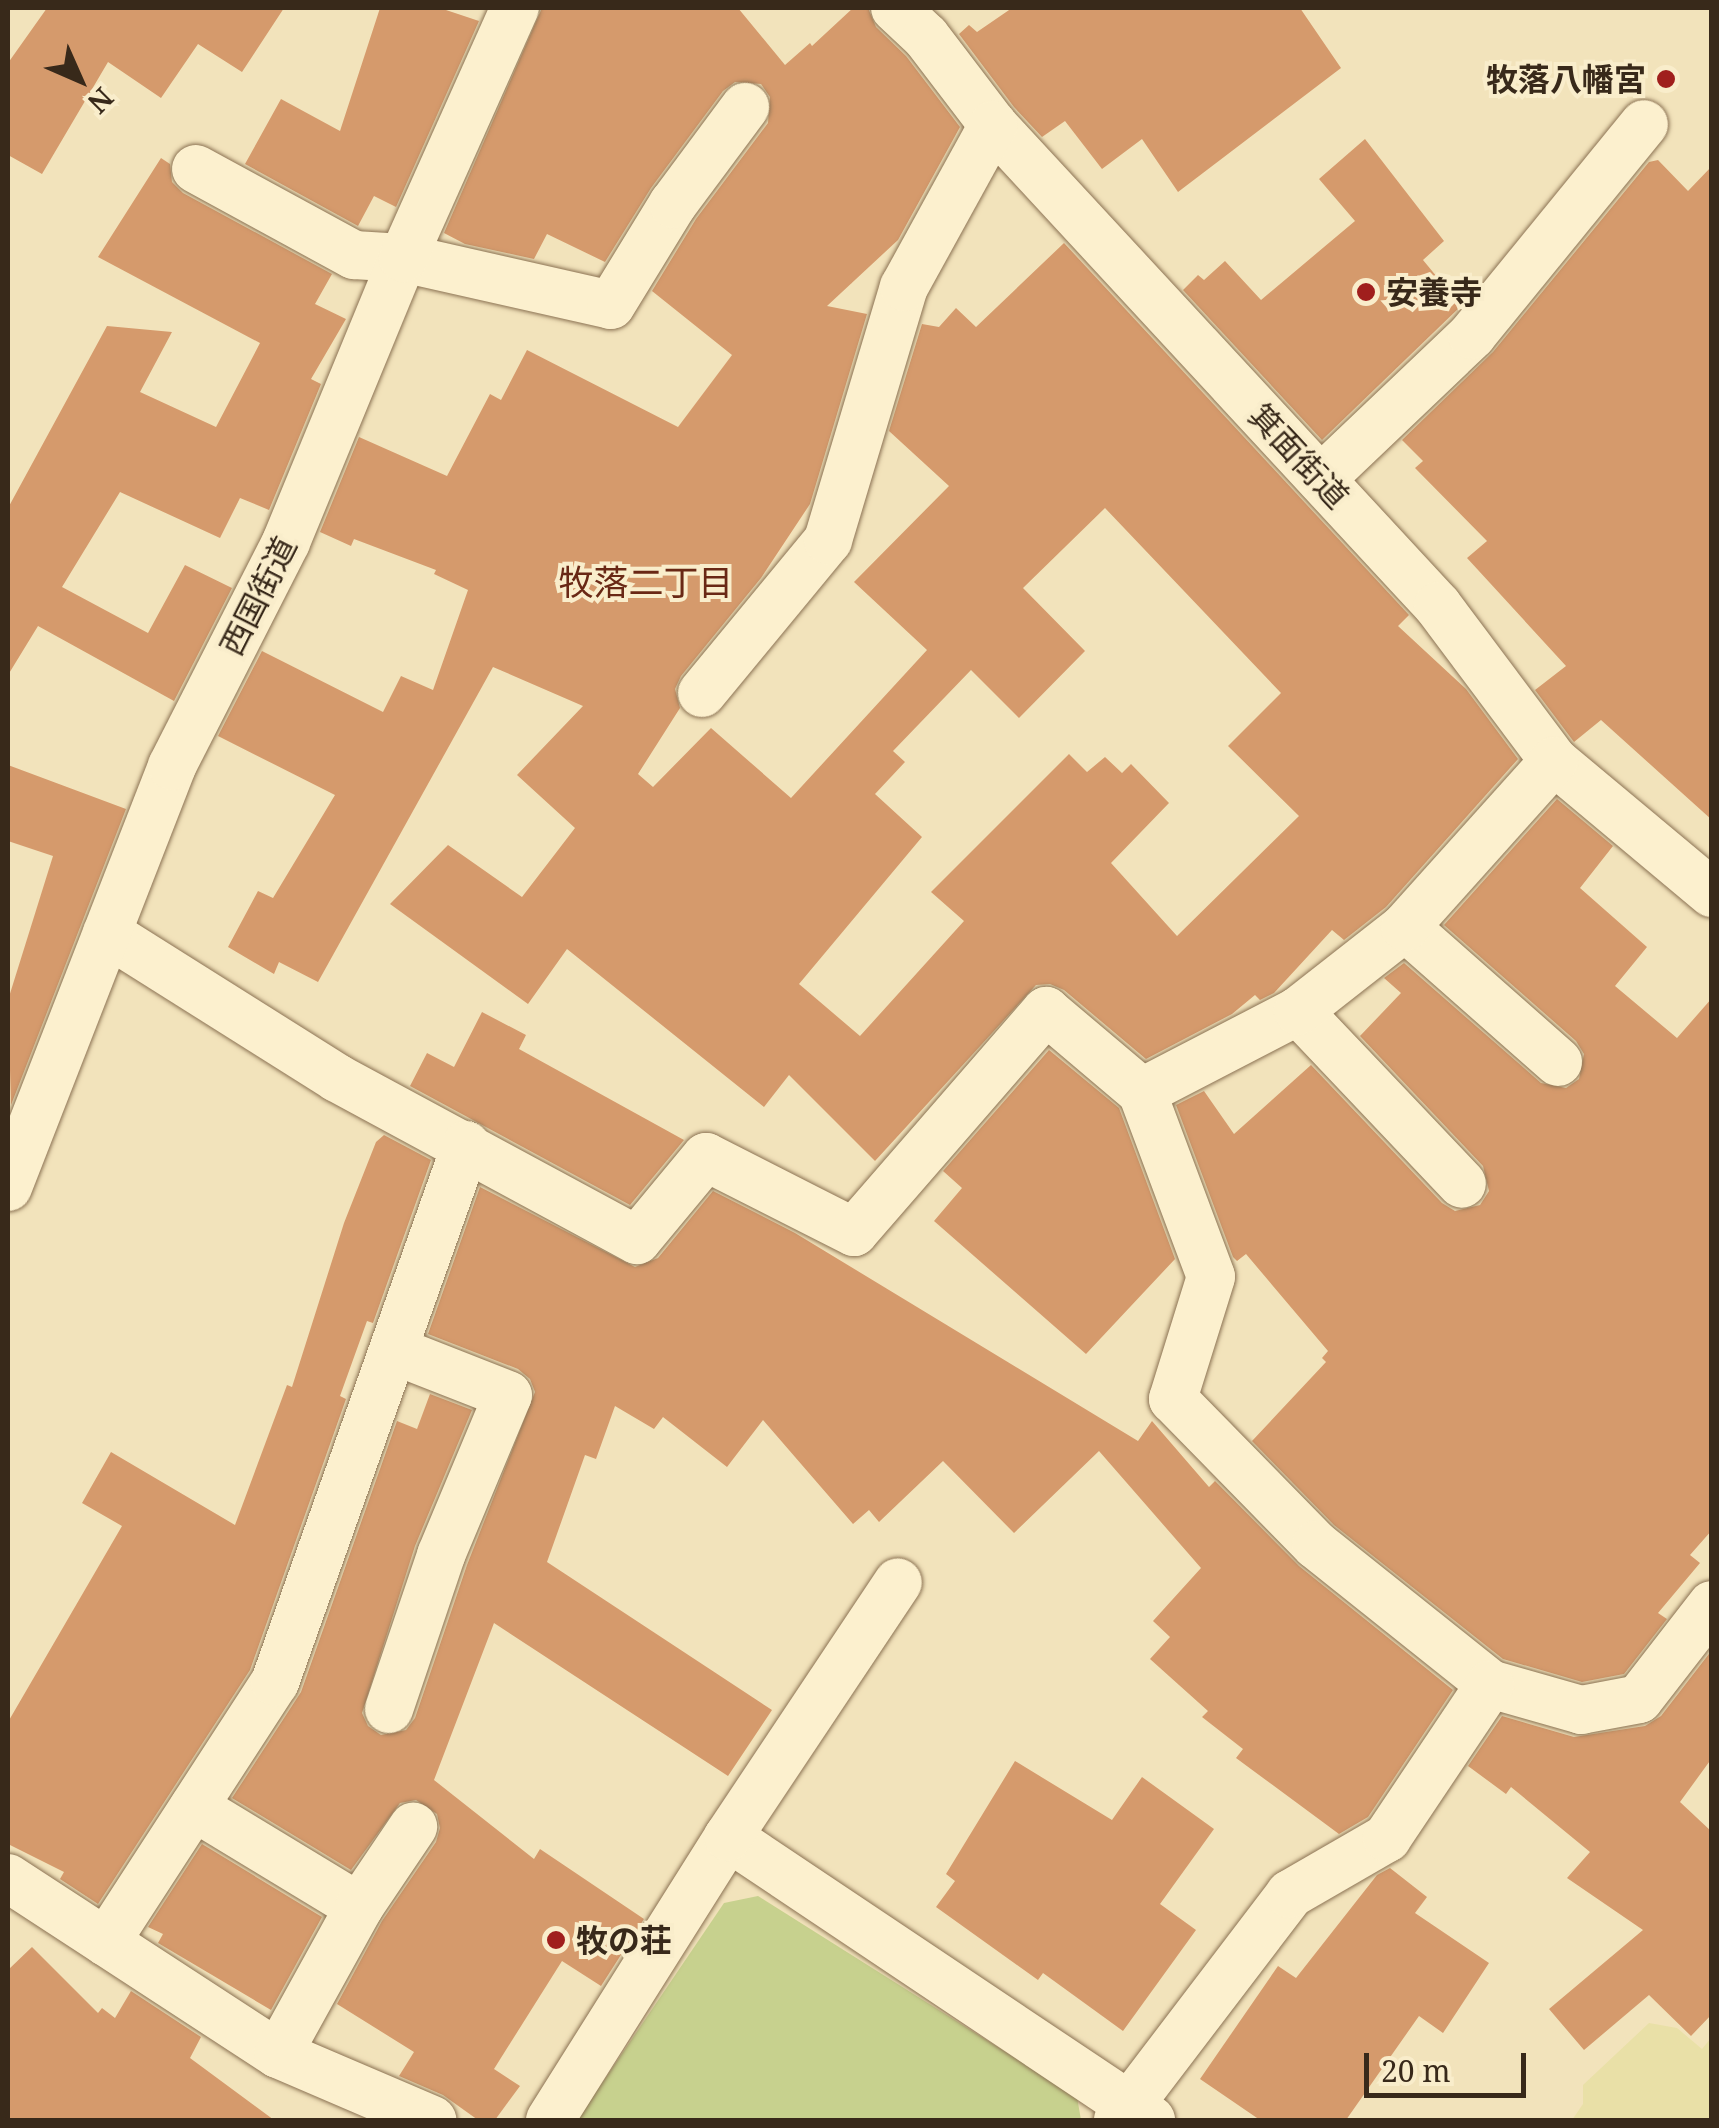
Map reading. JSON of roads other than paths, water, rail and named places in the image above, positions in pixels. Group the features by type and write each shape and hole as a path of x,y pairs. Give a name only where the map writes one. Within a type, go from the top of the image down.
{"street":[{"name":"西国街道","path":"8,1187 172,766 286,542 403,258 515,8"},
{"name":"箕面街道","path":"925,17 993,125 1438,606 1554,761 1712,893"},
{"path":"196,169 354,256 403,258 610,305 673,204 744,107"},
{"path":"1320,479 1472,335 1644,124"},
{"path":"702,693 828,540 904,287 993,125"},
{"path":"1142,1092 1298,1011 1405,927 1554,761"},
{"path":"1405,927 1558,1062"},
{"path":"107,932 337,1078 638,1240 706,1157 854,1232 1046,1011 1142,1092 1211,1276 1174,1399 1316,1545 1490,1684 1581,1710 1639,1699 1712,1605"},
{"path":"1298,1011 1462,1184"},
{"path":"106,1942 275,1682 466,1145"},
{"path":"389,1709 441,1555 508,1396 393,1350"},
{"path":"550,2120 728,1838 898,1582"},
{"path":"728,1838 1133,2116 1290,1894 1387,1838 1490,1684"},
{"path":"194,1807 359,1907"},
{"path":"278,2054 359,1907 413,1827"},
{"path":"8,1878 278,2054 432,2120"}],"place":[{"name":"牧落八幡宮","path":"1666,79"},
{"name":"安養寺","path":"1366,292"},
{"name":"牧の荘","path":"556,1940"}],"district":[{"name":"牧落二丁目","path":"646,582"}]}
